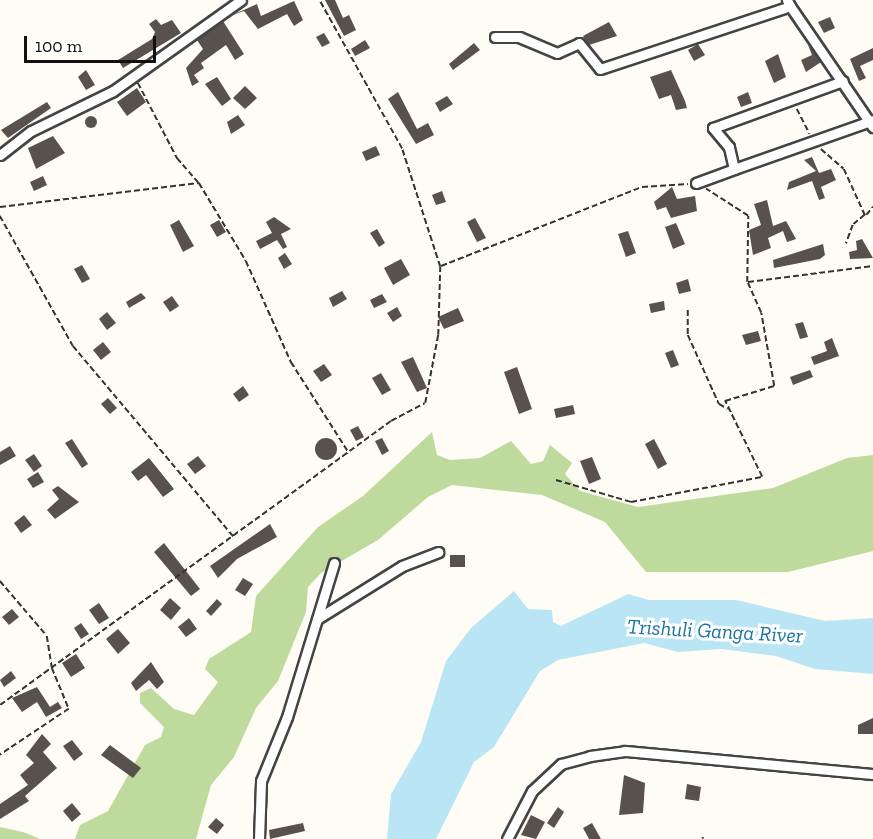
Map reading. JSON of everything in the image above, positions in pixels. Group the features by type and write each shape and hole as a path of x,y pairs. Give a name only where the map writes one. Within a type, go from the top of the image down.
{"street":[{"path":"0,155 31,131 82,109 134,76 241,0"},
{"path":"495,37 519,37 557,53 579,43 600,69 789,3 871,122 696,183"},
{"path":"734,169 729,147 713,128 843,81"},
{"path":"317,619 402,566 438,552"},
{"path":"259,839 261,781 317,619 334,562"},
{"path":"507,839 532,792 561,764 590,756 625,751 873,774"}],"path":[{"path":"0,705 349,454 425,403 438,335 440,267 402,149 319,0"},
{"path":"134,76 177,158 200,183 246,261 291,362 349,454"},
{"path":"793,100 814,142 844,170 865,215"},
{"path":"0,207 200,183"},
{"path":"440,267 642,187 696,183 748,216 747,282 761,313 774,386 725,401 762,477 631,502 556,480"},
{"path":"846,244 853,225 873,207"},
{"path":"0,216 73,346 234,537"},
{"path":"747,282 873,266"},
{"path":"688,310 688,335 719,404 729,409"},
{"path":"0,581 47,636 52,668 69,709 0,755"}],"green space":[{"path":"432,432 437,455 450,460 480,458 511,441 531,464 543,461 550,445 572,463 565,474 580,491 638,507 773,488 847,458 873,455 873,551 788,572 646,572 605,522 542,495 452,485 428,497 378,540 321,573 308,587 306,612 278,681 256,708 234,757 211,785 196,839 75,839 80,825 108,811 145,745 161,737 164,727 140,703 140,693 151,688 174,709 194,715 218,682 205,669 209,659 251,632 256,596 318,527 363,496"},
{"path":"0,827 23,832 40,839 0,839"}],"water":[{"name":"Trishuli Ganga River","path":"514,591 528,609 552,610 553,622 561,626 628,594 649,600 736,600 825,621 873,618 873,674 815,669 776,656 721,649 678,652 644,643 558,660 540,671 494,747 474,762 436,839 387,839 391,794 421,742 446,661 471,628"}],"building":[{"path":"325,0 335,0 343,18 349,15 356,30 344,36"},
{"path":"294,1 303,20 294,26 287,14 258,29 244,11 230,16 257,4 261,16"},
{"path":"830,17 835,28 824,33 818,22"},
{"path":"156,19 161,25 172,20 181,33 123,68 118,60 152,39 155,32 149,24"},
{"path":"223,21 244,54 235,60 226,45 201,63 204,68 194,75 199,82 192,86 186,68 203,49 197,40"},
{"path":"609,22 617,36 589,45 583,36"},
{"path":"324,33 330,43 322,47 316,37"},
{"path":"365,40 370,48 355,56 351,49"},
{"path":"474,43 480,50 453,70 449,64"},
{"path":"698,44 705,55 694,61 688,50"},
{"path":"808,45 821,62 806,72 801,60 812,55"},
{"path":"873,48 873,60 860,66 866,78 859,81 850,59"},
{"path":"778,54 786,77 774,83 765,61"},
{"path":"86,70 95,85 86,90 78,77"},
{"path":"671,70 687,108 676,110 671,95 659,99 650,77"},
{"path":"217,77 231,99 222,106 205,84"},
{"path":"245,86 257,98 245,109 233,98"},
{"path":"137,88 146,102 127,116 117,102"},
{"path":"398,92 417,129 428,123 434,135 416,144 388,99"},
{"path":"748,92 752,103 741,107 737,97"},
{"path":"447,96 453,104 440,112 435,103"},
{"path":"47,102 51,108 8,138 1,130"},
{"path":"238,115 245,125 231,134 227,122"},
{"path":"93,116 96,117 96,127 89,128 86,127 85,120 86,117"},
{"path":"53,136 65,153 36,169 28,148"},
{"path":"376,146 380,155 366,161 362,152"},
{"path":"812,157 819,173 831,169 836,180 821,187 825,198 819,200 812,181 787,190 789,182 816,171 804,160"},
{"path":"43,176 47,185 34,191 30,182"},
{"path":"672,187 677,199 695,196 697,211 671,218 666,207 657,210 654,202"},
{"path":"442,191 446,202 436,205 432,195"},
{"path":"767,200 773,226 786,221 796,239 787,242 783,231 768,238 771,248 753,255 749,230 761,225 754,204"},
{"path":"274,217 291,229 281,234 287,247 283,249 277,240 260,249 256,241 272,233 266,222"},
{"path":"475,218 486,238 477,242 467,222"},
{"path":"179,220 194,246 183,252 170,225"},
{"path":"219,220 226,232 217,237 210,225"},
{"path":"676,223 685,244 673,249 665,227"},
{"path":"377,229 385,243 379,247 370,233"},
{"path":"628,231 636,253 626,257 618,234"},
{"path":"862,239 873,258 850,259 849,252 857,250 856,241"},
{"path":"823,244 825,255 820,259 774,268 773,260"},
{"path":"285,253 292,264 284,269 278,258"},
{"path":"401,259 410,275 393,285 384,268"},
{"path":"82,265 90,279 82,283 74,269"},
{"path":"688,279 691,291 679,294 676,283"},
{"path":"342,291 347,299 333,307 329,298"},
{"path":"141,293 146,298 129,308 126,302"},
{"path":"382,294 387,302 374,308 370,300"},
{"path":"172,296 179,306 170,312 163,302"},
{"path":"664,301 665,310 651,313 649,304"},
{"path":"397,307 402,316 393,322 387,313"},
{"path":"458,308 464,321 444,329 438,317"},
{"path":"107,312 116,323 107,330 99,319"},
{"path":"803,322 808,337 800,339 795,324"},
{"path":"758,331 761,341 746,345 742,335"},
{"path":"832,338 839,356 814,365 811,357 827,351 824,342"},
{"path":"103,342 111,352 101,360 93,350"},
{"path":"673,350 679,365 671,368 665,353"},
{"path":"413,357 427,388 417,392 401,362"},
{"path":"324,364 332,375 321,382 313,371"},
{"path":"517,367 532,409 519,414 504,372"},
{"path":"810,370 813,377 793,385 790,377"},
{"path":"381,373 391,390 382,395 372,378"},
{"path":"243,386 249,395 239,402 233,394"},
{"path":"108,398 117,408 110,414 101,404"},
{"path":"573,405 575,414 556,418 554,409"},
{"path":"358,426 364,437 356,441 350,430"},
{"path":"326,438 334,441 337,449 334,457 326,460 318,457 315,449 318,441"},
{"path":"382,438 389,451 382,455 375,441"},
{"path":"72,439 88,464 82,468 65,443"},
{"path":"654,439 667,464 658,469 645,444"},
{"path":"10,446 16,456 0,465 0,452"},
{"path":"34,454 42,466 34,472 25,460"},
{"path":"198,456 206,466 195,474 187,464"},
{"path":"592,457 601,479 589,484 580,461"},
{"path":"149,458 174,489 163,497 146,475 138,481 131,472"},
{"path":"38,472 44,482 33,488 27,479"},
{"path":"58,486 79,502 55,519 47,510 59,499 52,490"},
{"path":"24,515 32,525 21,533 14,523"},
{"path":"270,524 277,537 237,559 218,578 210,566"},
{"path":"164,543 200,589 191,596 154,552"},
{"path":"450,555 465,555 465,567 450,567"},
{"path":"243,578 253,584 245,596 235,590"},
{"path":"170,598 181,608 171,620 160,610"},
{"path":"217,599 222,604 211,616 206,611"},
{"path":"99,603 109,618 99,624 89,610"},
{"path":"12,609 19,617 9,625 2,617"},
{"path":"189,618 197,629 186,637 178,627"},
{"path":"81,623 89,634 81,639 74,628"},
{"path":"118,629 130,643 118,654 106,639"},
{"path":"76,654 85,668 71,677 62,663"},
{"path":"151,662 164,682 157,689 149,680 136,691 131,683"},
{"path":"11,671 16,678 4,687 0,680"},
{"path":"37,687 50,707 58,702 62,708 46,717 37,702 22,712 12,698"},
{"path":"873,718 873,734 858,734 858,725"},
{"path":"42,734 51,744 43,752 57,768 25,796 29,801 0,819 0,804 28,785 20,775 34,763 26,755"},
{"path":"72,740 83,754 74,761 63,746"},
{"path":"110,745 141,768 133,778 101,755"},
{"path":"624,775 645,783 643,813 619,815"},
{"path":"687,784 701,787 699,801 685,799"},
{"path":"72,803 81,814 72,822 63,811"},
{"path":"558,807 564,812 554,828 547,823"},
{"path":"531,815 545,822 536,839 521,835"},
{"path":"216,818 224,825 217,834 208,827"},
{"path":"303,823 305,831 270,839 269,830"},
{"path":"592,823 601,839 589,839 583,828"}]}
